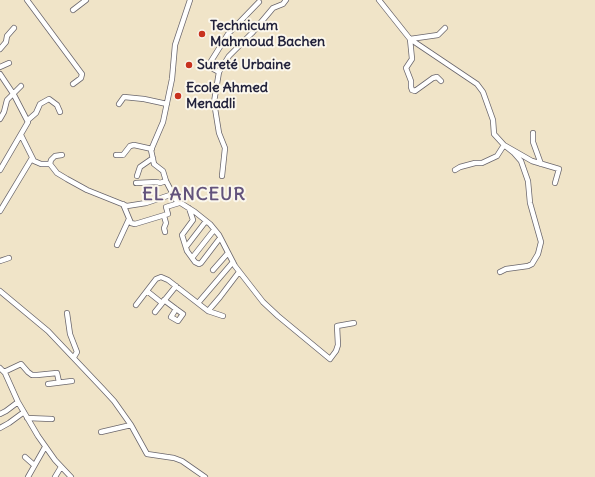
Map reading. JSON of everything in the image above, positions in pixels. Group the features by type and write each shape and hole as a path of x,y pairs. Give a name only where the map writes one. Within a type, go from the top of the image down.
{"street":[{"path":"27,0 82,74 81,78 73,84"},
{"path":"73,10 86,0"},
{"path":"190,0 175,45 172,79 163,122 151,153 154,164 163,171 166,181 179,203 189,208 206,221 214,230 240,272 270,309 330,359 338,345 337,326 354,323"},
{"path":"222,176 225,148 219,133 214,102 219,72 229,56 252,33 273,8 283,4 286,0"},
{"path":"379,0 410,39 478,84 491,112 494,134 521,161 528,181 530,203 541,242 538,254 532,264 528,266 506,269 500,272"},
{"path":"219,72 208,66 228,34 259,2"},
{"path":"0,49 6,42 7,36 14,28"},
{"path":"410,39 438,35 445,28"},
{"path":"410,39 412,59 406,68 412,90 417,90 436,77 441,80"},
{"path":"0,67 9,63"},
{"path":"0,74 28,120"},
{"path":"0,119 4,112 3,103 14,95 21,86"},
{"path":"119,104 124,97 144,99 167,104"},
{"path":"0,170 2,163 21,135 27,125 28,120 36,113 40,104 49,98 57,106 60,112"},
{"path":"533,133 534,142 541,164"},
{"path":"21,135 34,161 41,164 50,164"},
{"path":"504,144 532,160 559,169 555,183"},
{"path":"455,170 475,162 482,163 497,156 504,144"},
{"path":"116,155 123,155 130,146 134,145 152,149"},
{"path":"50,164 51,160 55,156 62,155"},
{"path":"0,211 32,158"},
{"path":"137,176 140,167 153,158"},
{"path":"50,164 57,173 87,190 127,206 134,206 173,194"},
{"path":"136,183 160,183 166,181"},
{"path":"123,204 124,210 129,215 129,219 135,224 164,216 168,214 166,207 179,203"},
{"path":"189,208 193,220 182,233 186,247 197,264 200,264 220,238"},
{"path":"164,216 166,223 164,228 165,232"},
{"path":"116,246 129,219"},
{"path":"186,247 206,221"},
{"path":"192,258 214,230"},
{"path":"213,270 228,253"},
{"path":"0,261 9,258"},
{"path":"198,304 233,262"},
{"path":"208,311 240,272"},
{"path":"136,305 158,278 164,278 208,311 223,316"},
{"path":"155,312 176,286"},
{"path":"0,291 48,331 114,401 131,425 147,454 174,458 182,461 205,477"},
{"path":"147,291 176,309"},
{"path":"67,313 70,334 77,352 74,357"},
{"path":"4,372 21,364 32,375 37,376 57,373 59,382"},
{"path":"0,368 4,372 27,418 61,467 71,477"},
{"path":"48,384 72,380"},
{"path":"0,414 6,412 18,402"},
{"path":"0,428 24,412"},
{"path":"27,418 52,419"},
{"path":"101,432 131,425"},
{"path":"28,477 46,446"},
{"path":"25,457 34,465"},
{"path":"55,477 61,467"}],"place":[{"name":"Technicum Mahmoud Bachen","path":"202,34"},
{"name":"Sureté Urbaine","path":"189,65"},
{"name":"Ecole Ahmed Menadli","path":"178,96"}],"district":[{"name":"EL ANCEUR","path":"194,195"}]}
